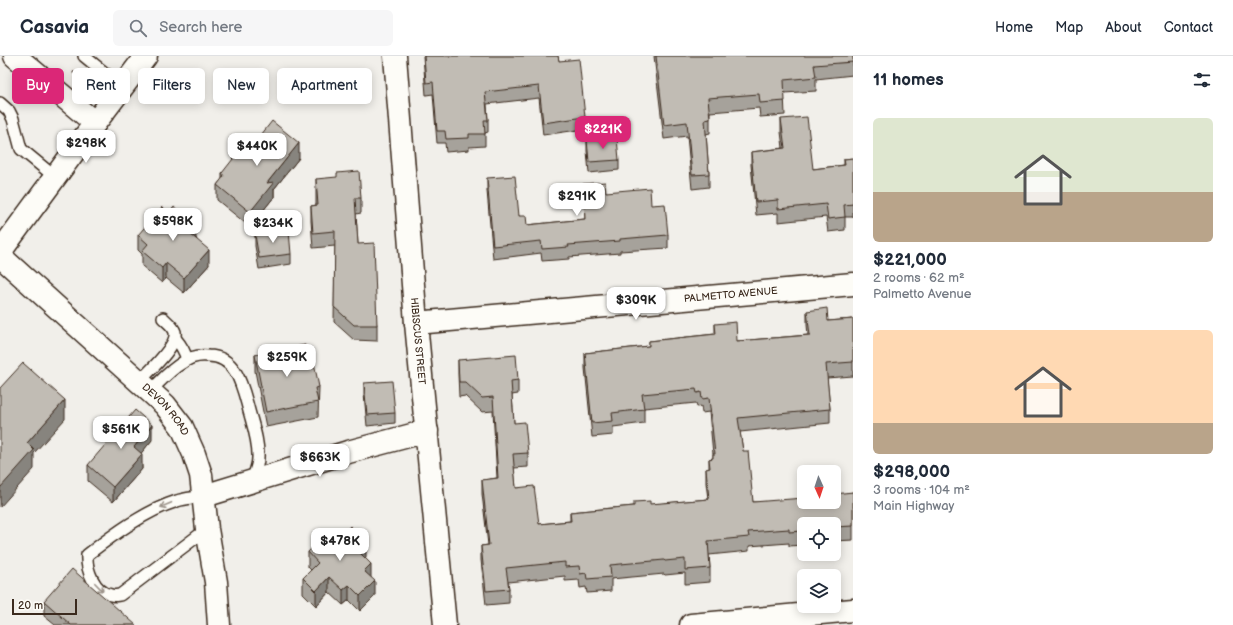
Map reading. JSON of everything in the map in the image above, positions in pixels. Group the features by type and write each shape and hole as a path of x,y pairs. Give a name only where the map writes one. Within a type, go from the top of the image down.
{"street":[{"path":"15,56 95,123"},
{"path":"130,77 146,56"},
{"name":"HIBISCUS STREET","path":"395,56 416,323 445,625"},
{"path":"0,252 109,104"},
{"name":"DEVON ROAD","path":"0,256 165,405 182,427 194,454 201,475 207,529 216,582 219,625"},
{"name":"PALMETTO AVENUE","path":"416,323 853,284"},
{"path":"204,496 348,452 427,431"},
{"path":"691,625 853,610"}],"lane":[{"path":"84,56 99,68"},
{"path":"0,103 14,119 22,149 55,177"},
{"path":"144,387 172,346 175,338 175,332 163,318"},
{"path":"175,338 181,345 185,353 186,360"},
{"path":"144,387 194,356 202,355 221,358 232,366 240,378 257,442 258,460 252,481"},
{"path":"204,496 178,500 158,509 108,539 87,555 89,572 94,582 102,591 111,595 120,595 207,529"}],"building":[{"path":"424,56 558,56 559,61 579,59 585,117 543,123 539,86 485,92 488,120 484,120 485,134 469,134 469,138 446,139 445,131 437,131 433,82 426,83"},
{"path":"656,56 853,56 853,62 814,65 816,77 784,80 785,101 760,103 759,94 708,98 710,119 705,120 709,174 692,175 687,122 664,125"},
{"path":"807,117 813,169 845,165 844,159 853,158 853,204 844,205 845,217 828,219 826,204 778,209 778,200 756,202 751,152 785,148 781,119"},
{"path":"272,121 299,143 267,183 274,182 250,212 217,185 224,176 222,173 244,145 250,149"},
{"path":"617,138 619,160 589,162 587,140"},
{"path":"359,171 361,198 355,198 358,244 374,243 377,325 354,325 334,307 335,231 313,233 311,206 318,205 316,179 337,177 337,173"},
{"path":"515,176 519,216 526,216 527,225 585,219 583,184 605,182 606,192 650,188 651,205 665,204 668,235 620,239 620,241 568,245 569,247 542,249 541,241 493,246 487,178"},
{"path":"162,207 169,213 174,207 196,226 189,233 209,250 184,278 166,263 162,268 142,251 148,244 138,235"},
{"path":"289,231 291,254 259,258 255,235"},
{"path":"827,308 828,321 853,319 853,362 826,364 830,409 738,418 743,451 748,451 753,502 797,499 797,509 841,509 841,493 853,492 853,526 841,527 841,517 797,517 797,531 789,532 789,529 748,532 749,537 708,541 710,568 685,570 685,559 664,560 610,565 611,577 587,579 586,573 580,574 579,566 565,567 565,562 506,568 509,589 486,591 481,546 489,545 482,480 498,478 493,397 482,398 465,382 459,382 458,360 516,355 518,380 511,381 514,423 525,422 528,453 513,454 516,488 534,486 539,524 571,521 570,512 634,506 634,502 650,501 650,504 709,499 706,469 710,468 709,459 713,458 713,454 715,454 709,398 702,399 701,392 697,393 696,389 642,394 644,409 612,413 613,421 592,423 585,353 649,346 649,341 716,334 715,324 736,322 737,341 810,335 807,311"},
{"path":"305,345 308,359 313,358 319,387 315,388 318,402 266,412 255,355"},
{"path":"23,363 65,400 27,443 34,450 0,488 0,388"},
{"path":"392,381 395,413 367,415 364,383"},
{"path":"135,410 152,425 134,447 142,454 113,487 88,465"},
{"path":"350,526 366,542 357,550 371,564 364,571 375,581 360,596 349,585 343,590 329,577 316,591 303,578 318,563 308,552 331,528 340,537"},
{"path":"72,569 136,625 71,625 44,601"}]}
